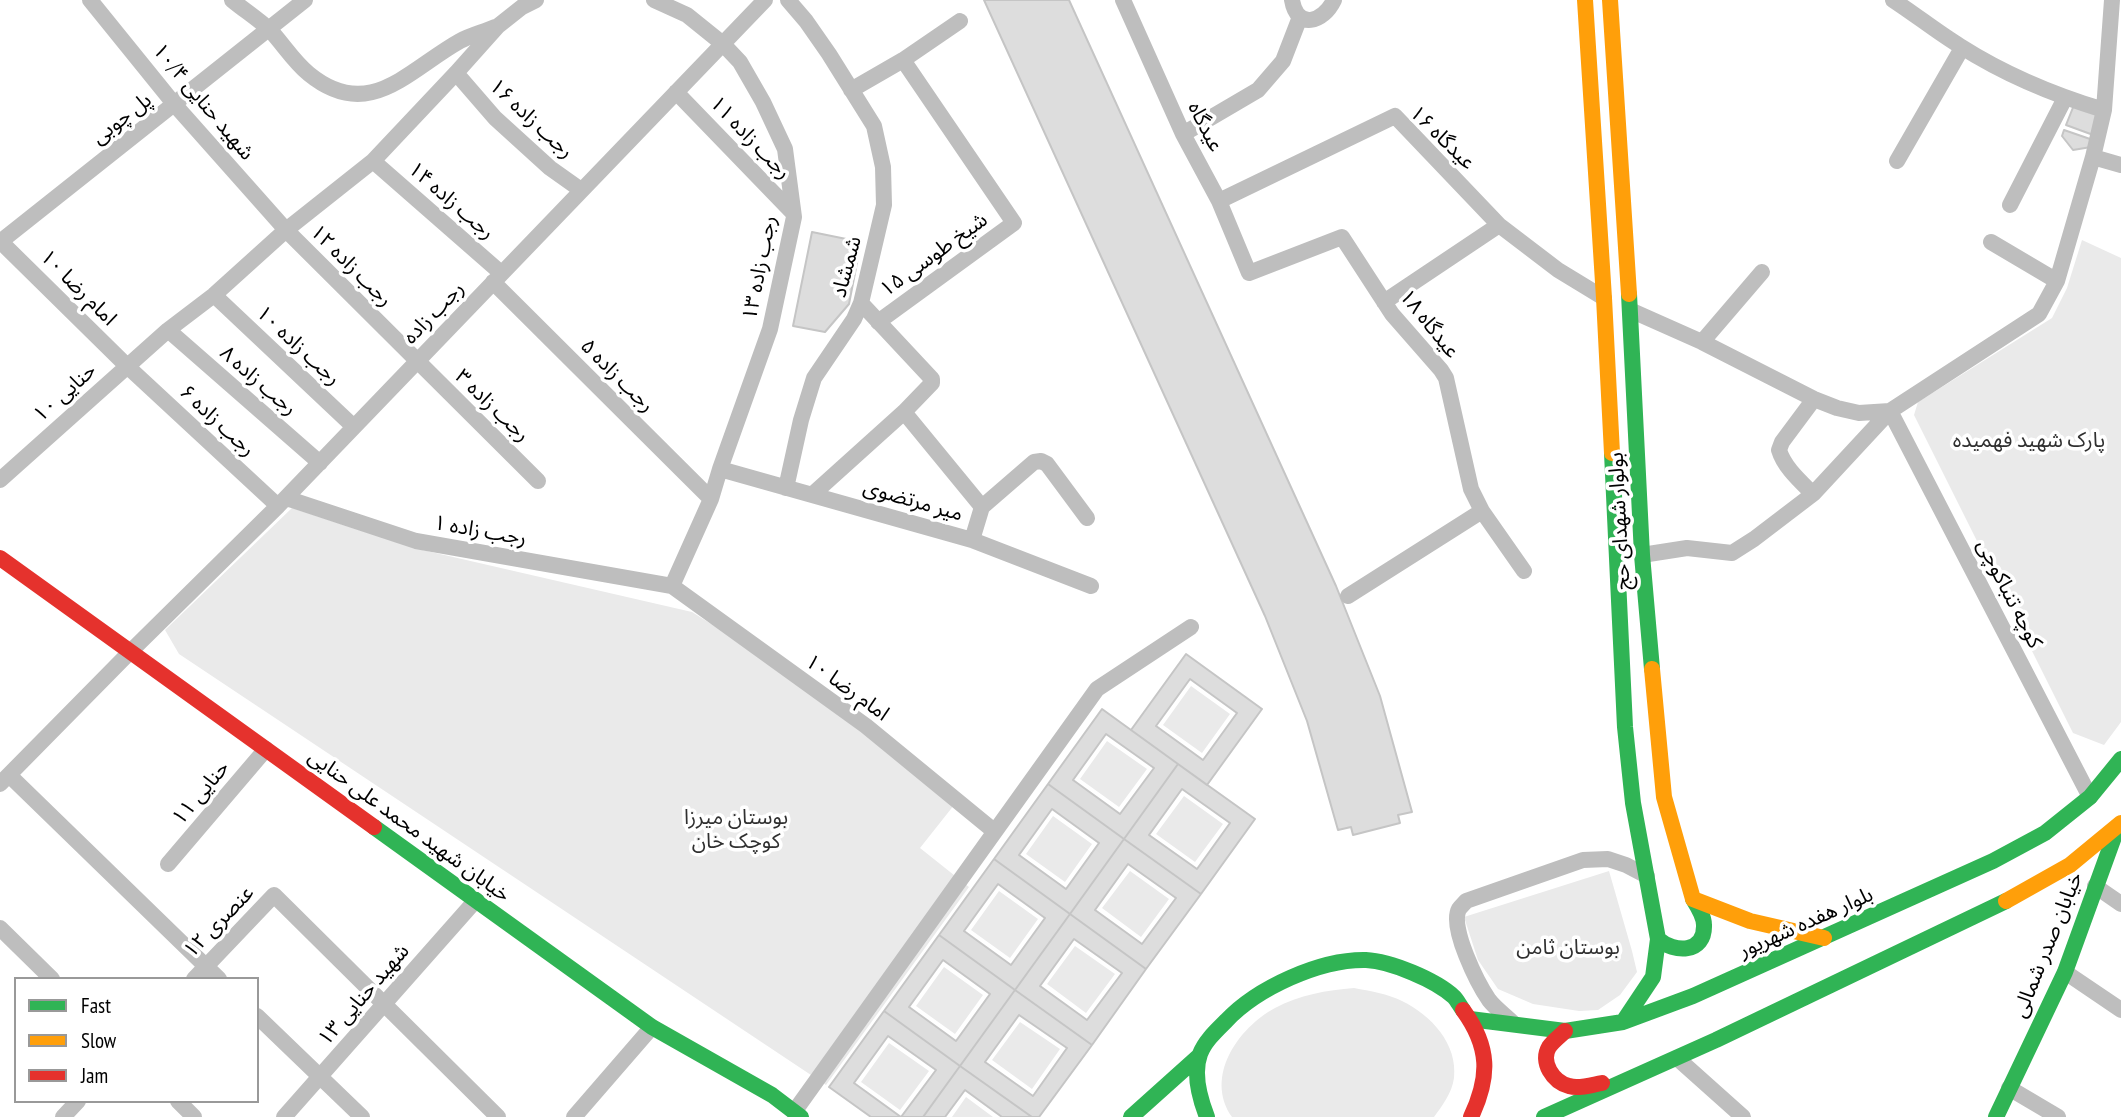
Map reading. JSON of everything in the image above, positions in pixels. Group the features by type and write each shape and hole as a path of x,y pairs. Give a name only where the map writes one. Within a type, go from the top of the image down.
{"main road":[{"name":"بولوار شهدای حج","path":"1585,0 1604,298 1625,727 1633,803 1658,939 1653,977 1623,1022"},
{"name":"بولوار شهدای حج","path":"1610,0 1630,310 1642,555 1664,797 1679,855 1704,926 1702,937 1695,945 1680,950 1671,949 1658,939"},
{"name":"خیابان شهید محمد علی حنایی","path":"0,558 652,1027 772,1095 798,1114"},
{"name":"بلوار هفده شهریور","path":"1470,1019 1565,1031 1623,1022 1693,996 1993,861 2045,833 2090,797 2121,759"},
{"path":"1544,1117 1676,1058 2012,897 2070,865 2120,825"},
{"name":"خیابان صدر شمالی","path":"1996,1117 2065,972 2120,825"},
{"path":"1693,899 1750,921 1824,938"},
{"path":"1131,1117 1199,1056 1207,1041 1236,1010 1266,988 1337,963 1366,960 1395,965 1427,980 1453,996 1470,1019 1480,1041 1486,1067 1481,1096 1471,1117"},
{"path":"1565,1031 1548,1048 1546,1058 1551,1074 1558,1081 1577,1087 1628,1080"},
{"path":"1199,1056 1198,1094 1207,1117"}],"street":[{"name":"شهید حنایی ۱۰/۴","path":"90,0 175,105 286,230"},
{"path":"232,0 269,30 307,73 327,87 344,94 360,96 380,90 460,41 498,26 522,7 536,0"},
{"name":"پل چوبی","path":"0,241 305,0"},
{"name":"رجب زاده ۱۳","path":"654,0 687,15 723,44 740,62 785,149 794,217 770,329 711,499 671,586"},
{"name":"رجب زاده","path":"4,780 282,502 765,0"},
{"name":"شمشاد","path":"786,488 801,420 814,378 861,303 884,205 883,167 874,125 806,21 788,0"},
{"name":"عیدگاه","path":"1123,0 1183,134 1219,201 1249,273"},
{"path":"1292,0 1293,8 1300,16 1310,20 1320,18 1330,9 1334,0"},
{"path":"1893,0 1962,48 2036,86 2104,110"},
{"path":"1642,555 1687,548 1732,552 1754,539 1813,494 1890,411 2039,314 2057,281 2094,157 2104,110 2112,0"},
{"path":"1183,134 1258,90 1283,61 1300,16"},
{"path":"851,90 903,60 960,21"},
{"name":"حنایی ۱۰","path":"0,480 169,330 214,295 286,230 373,161 498,26"},
{"path":"1897,161 1962,48"},
{"name":"۱۵ شیخ طوسی","path":"878,322 1014,223 903,60"},
{"name":"رجب زاده ۱۶","path":"456,73 495,118 550,168 581,190"},
{"name":"رجب زاده ۱۱","path":"676,92 793,213"},
{"path":"2010,205 2065,98"},
{"name":"عیدگاه ۱۶","path":"1219,201 1395,116 1499,225 1558,270 1604,298"},
{"path":"2094,157 2121,165"},
{"name":"رجب زاده ۱۴","path":"373,161 497,278"},
{"path":"1384,302 1499,225"},
{"name":"رجب زاده ۱۲","path":"286,230 417,362"},
{"name":"عیدگاه ۱۸","path":"1249,273 1342,237 1392,314 1446,379 1471,489 1482,511 1524,571"},
{"name":"امام رضا ۱۰","path":"0,241 127,366"},
{"path":"1991,242 2057,281"},
{"path":"1702,342 1762,272"},
{"name":"رجب زاده ۵","path":"497,278 711,499"},
{"name":"رجب زاده ۱۰","path":"214,295 354,427"},
{"path":"813,494 904,412 932,383 932,379 861,303"},
{"path":"1630,310 1702,342 1814,399 1859,413 1890,411"},
{"name":"رجب زاده ۸","path":"169,330 320,463"},
{"name":"رجب زاده ۳","path":"417,362 538,481"},
{"name":"رجب زاده ۶","path":"127,366 282,502"},
{"path":"1813,494 1797,478 1781,457 1779,450 1814,399"},
{"name":"کوچه تنباکوچی","path":"1890,411 2090,797"},
{"path":"904,412 982,506"},
{"path":"972,540 982,506 1034,462 1047,464 1087,518"},
{"name":"میر مرتضوی","path":"720,469 972,540 1091,586"},
{"name":"رجب زاده ۱","path":"282,502 416,541 671,586"},
{"path":"1348,596 1482,511"},
{"name":"امام رضا ۱۰","path":"671,586 866,726 994,831"},
{"path":"798,1114 994,831 1097,689 1191,627"},
{"name":"حنایی ۱۱","path":"168,864 266,749"},
{"path":"4,780 217,977"},
{"path":"1515,1024 1491,1003 1477,982 1467,959 1456,923 1458,910 1466,901 1583,860 1608,859 1647,876"},
{"path":"2095,886 2121,904"},
{"name":"عنصری ۱۲","path":"196,977 274,895 384,1004"},
{"name":"شهید حنایی ۱۳","path":"284,1117 476,900"},
{"path":"0,928 50,977"},
{"path":"2065,972 2121,1010"},
{"path":"384,1004 498,1117"},
{"path":"259,1018 362,1117"},
{"path":"574,1117 652,1027"},
{"path":"1676,1058 1743,1117"},
{"path":"2009,1088 2058,1117"},
{"path":"63,1117 76,1103"},
{"path":"179,1103 194,1117"}],"green space":[{"name":"پارک شهید فهمیده","path":"2082,240 2121,258 2121,722 2104,745 2073,733 1914,415 1918,402 2052,318 2067,288"},
{"name":"بوستان میرزا کوچک خان","path":"292,508 414,548 692,612 823,694 962,795 920,848 969,887 826,1085 179,654 165,630"},
{"path":"1191,686 1230,714 1202,753 1163,725"},
{"path":"1107,741 1147,769 1119,807 1080,779"},
{"path":"1184,796 1223,824 1195,862 1156,834"},
{"path":"1053,816 1092,844 1065,882 1026,854"},
{"path":"1130,871 1169,899 1141,937 1102,908"},
{"name":"بوستان ثامن","path":"1609,871 1637,972 1620,995 1598,1010 1579,1011 1533,1004 1498,989 1478,960 1464,917"},
{"path":"999,891 1038,919 1010,958 971,930"},
{"path":"1075,946 1115,974 1086,1013 1047,984"},
{"path":"944,967 983,995 955,1034 916,1006"},
{"path":"1354,988 1391,996 1413,1007 1432,1023 1447,1042 1454,1066 1453,1084 1434,1117 1232,1117 1224,1102 1224,1070 1229,1055 1249,1028 1275,1008 1303,996"},
{"path":"1020,1022 1060,1049 1032,1089 992,1060"},
{"path":"889,1043 929,1071 900,1110 861,1082"},
{"path":"966,1097 993,1117 952,1117"}],"building":[{"path":"984,0 1069,0 1336,586 1380,696 1412,812 1398,815 1400,823 1353,835 1351,827 1338,830 1307,721 1265,616"},
{"path":"2074,105 2102,114 2096,136 2066,125"},
{"path":"2064,130 2093,140 2091,147 2073,150 2062,136"},
{"path":"812,232 861,242 849,304 825,332 793,326"},
{"path":"1186,654 1262,709 1207,785 1131,730","holes":["1190,679 1237,713 1203,760 1156,726"]},
{"path":"1102,709 1178,764 1124,839 1048,784","holes":["1106,734 1154,768 1120,814 1073,780"]},
{"path":"1178,764 1255,819 1201,894 1124,839","holes":["1182,789 1230,823 1197,869 1149,835"]},
{"path":"1048,784 1124,839 1070,914 994,859","holes":["1052,809 1099,843 1066,889 1019,855"]},
{"path":"1124,839 1201,894 1146,969 1070,914","holes":["1128,864 1176,898 1142,944 1095,910"]},
{"path":"994,859 1070,914 1015,990 939,935","holes":["998,884 1045,918 1011,965 964,931"]},
{"path":"1070,914 1146,969 1092,1045 1015,990","holes":["1074,939 1122,973 1087,1020 1040,986"]},
{"path":"939,935 1015,990 960,1066 884,1011","holes":["943,960 990,994 956,1041 909,1007"]},
{"path":"1015,990 1092,1045 1039,1117 1032,1117 960,1066","holes":["1019,1015 1067,1048 1033,1096 985,1062"]},
{"path":"884,1011 960,1066 923,1117 901,1117 871,1117 829,1087","holes":["888,1036 936,1070 901,1117 854,1083"]},
{"path":"960,1066 1032,1117 1002,1117 965,1090 945,1117 923,1117"}],"traffic: fast":[{"path":"1629,294 1642,555 1652,669"},
{"path":"1612,453 1625,727 1633,803 1658,939 1653,977 1623,1022"},
{"path":"1470,1019 1565,1031 1623,1022 1693,996 1993,861 2045,833 2090,797 2121,759"},
{"path":"1996,1117 2065,972 2118,826"},
{"path":"374,827 652,1027 772,1095 801,1117"},
{"path":"1658,939 1672,947 1680,948 1694,946 1699,941 1703,935 1704,922 1693,899"},
{"path":"1544,1117 1716,1040 2006,901"},
{"path":"1207,1117 1197,1078 1198,1061 1205,1045 1215,1032 1254,997 1290,978 1329,964 1376,961 1436,984 1454,997 1463,1010"},
{"path":"1131,1117 1199,1056"}],"traffic: slow":[{"path":"1585,0 1612,453"},
{"path":"1610,0 1629,294"},
{"path":"1652,669 1664,797 1693,899 1750,921 1824,938"},
{"path":"2006,901 2070,865 2121,823"}],"traffic: jam":[{"path":"0,558 374,827"},
{"path":"1463,1010 1478,1037 1484,1062 1482,1089 1471,1117"},
{"path":"1565,1031 1547,1053 1547,1065 1553,1076 1563,1084 1573,1087 1602,1083"}]}
